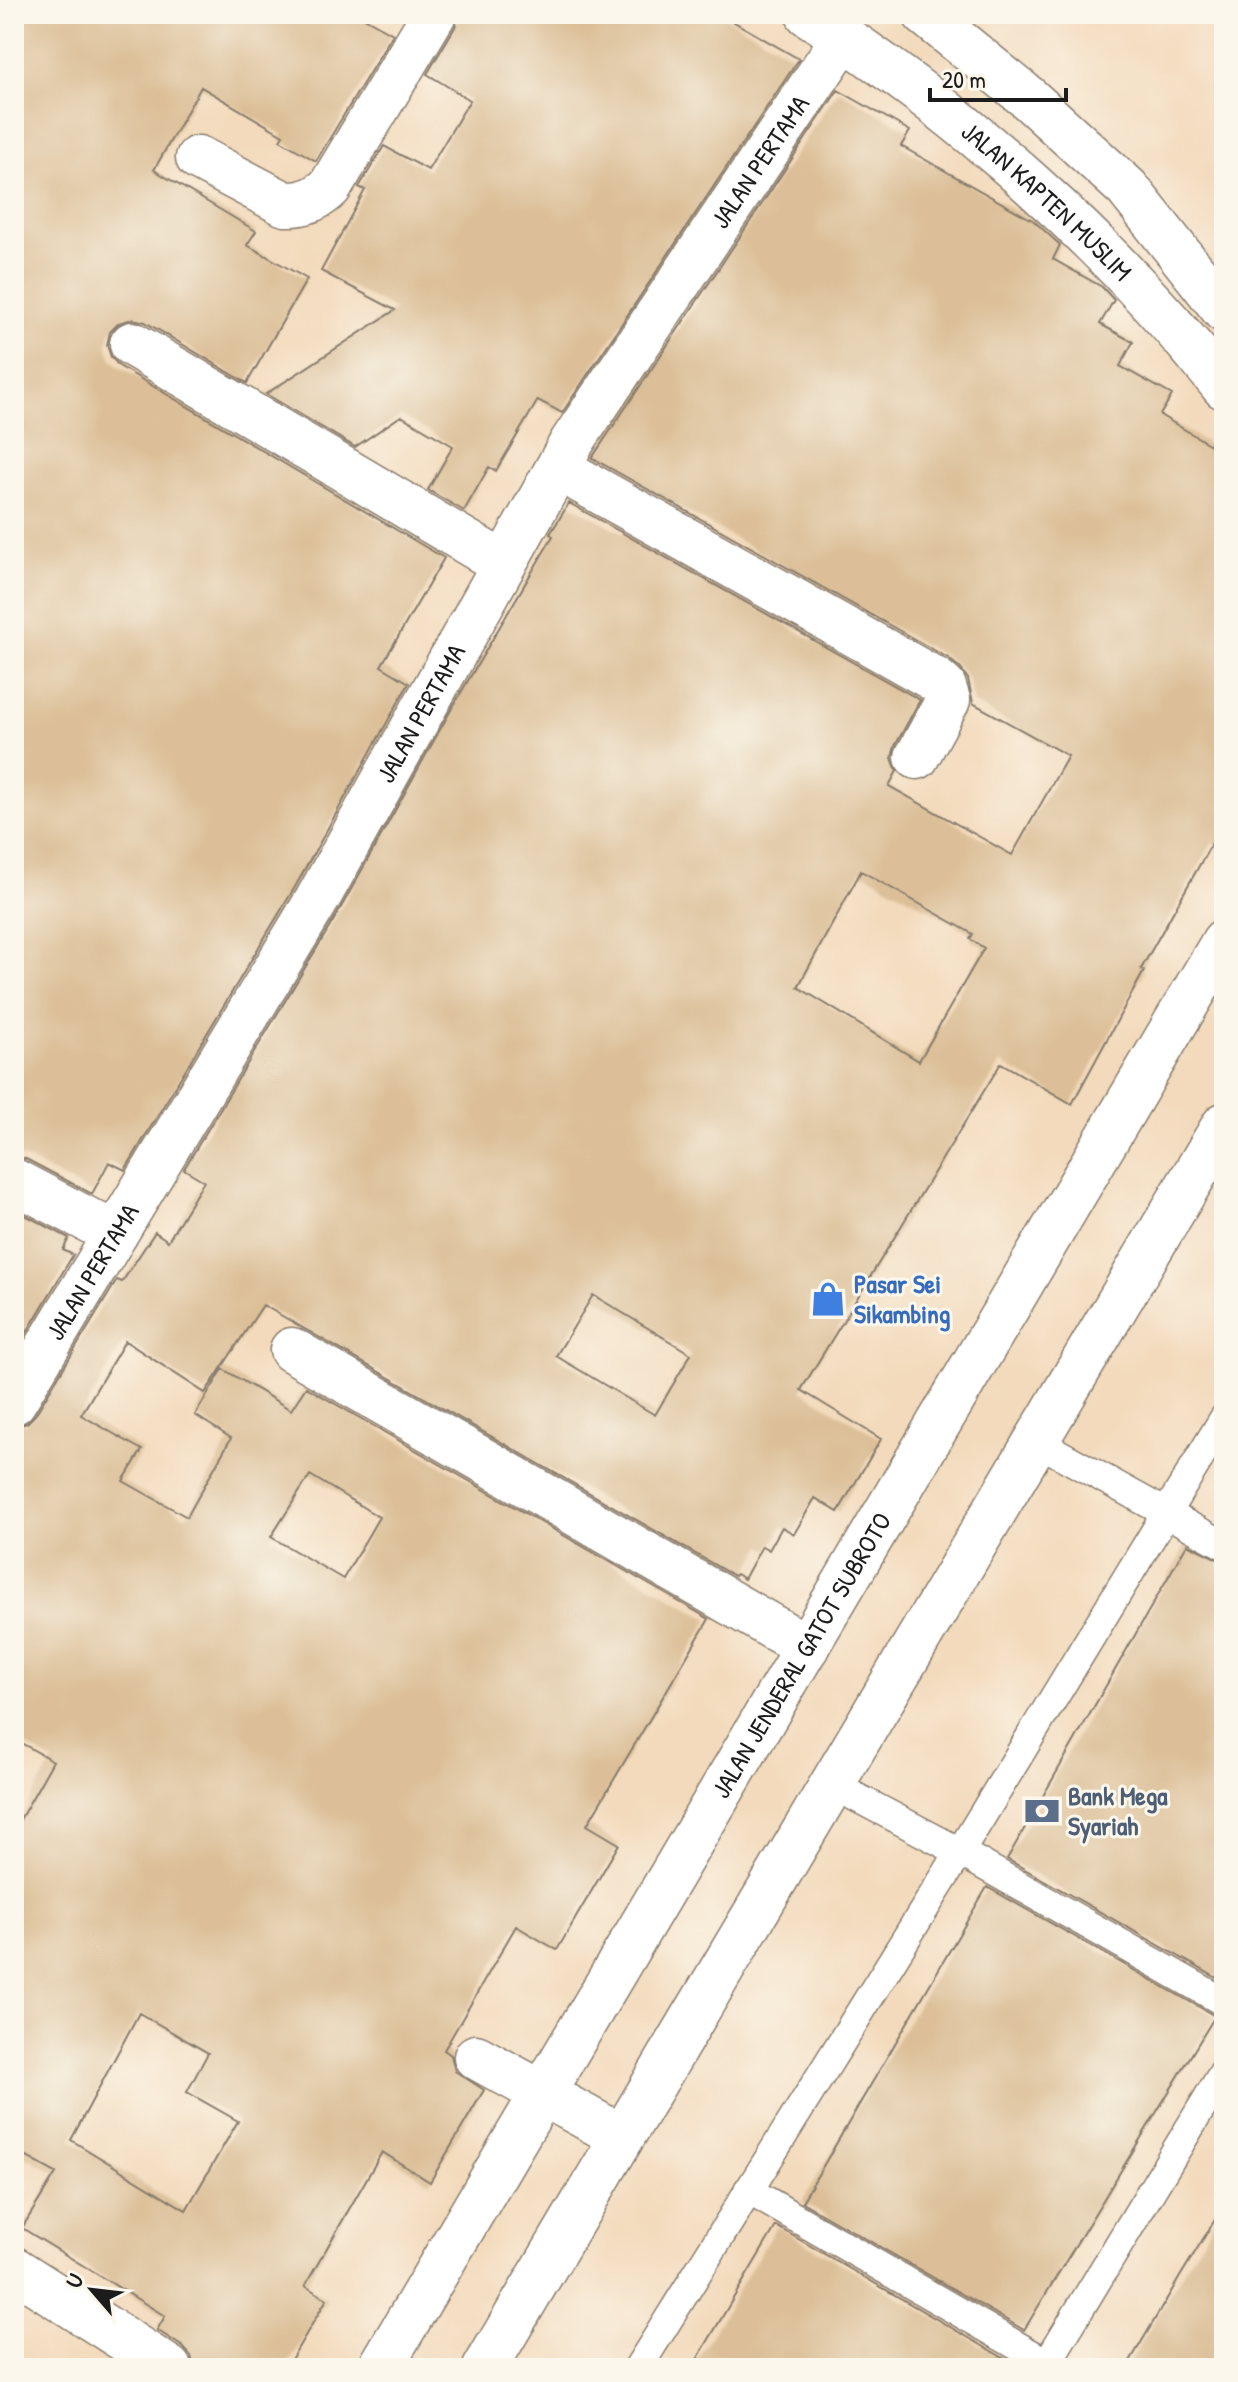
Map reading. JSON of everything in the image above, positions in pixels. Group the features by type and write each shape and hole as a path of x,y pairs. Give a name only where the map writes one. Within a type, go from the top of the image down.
{"main road":[{"path":"198,158 285,204 295,205 322,195 330,187 434,14"},
{"name":"JALAN KAPTEN MUSLIM","path":"808,14 844,37 973,135 1093,239 1224,387"},
{"path":"925,14 1027,97 1127,188 1224,310"},
{"name":"JALAN PERTAMA","path":"14,1402 317,900 581,429 844,37"},
{"path":"132,344 504,564"},
{"path":"558,468 936,680 944,687 948,700 917,757"},
{"name":"JALAN JENDERAL GATOT SUBROTO","path":"380,2368 1224,941"},
{"path":"485,2368 1224,1125"},
{"path":"14,1181 115,1234"},
{"path":"292,1350 807,1647"},
{"path":"476,2057 622,2137"},
{"path":"14,2269 169,2368"}],"lane":[{"path":"638,2368 960,1852 1224,1418"},
{"path":"1036,1441 1224,1545"},
{"path":"831,1784 960,1852 1224,2002"},
{"path":"748,2190 1045,2366 1224,2071"}],"building":[{"path":"14,14 357,14 393,34 316,161 280,140 283,135 201,87 154,170 256,231 247,245 307,279 247,383 145,322 133,319 119,323 110,332 107,345 111,357 119,366 444,558 381,666 409,683 295,887 125,1170 109,1162 92,1194 26,1159 14,1156"},
{"path":"459,14 720,14 799,59 562,413 538,400 496,471 489,467 464,511 428,490 453,446 401,416 355,447 266,394 395,310 321,271 365,190 359,187 384,146 428,170 470,100 427,74 455,27"},
{"path":"838,90 910,131 901,146 1034,221 1060,245 1053,259 1102,287 1114,300 1100,324 1133,342 1120,366 1172,395 1160,415 1224,453 1224,850 1212,843 1141,969 1144,971 1072,1104 1001,1063 801,1390 881,1439 838,1512 815,1498 794,1534 782,1527 769,1550 762,1546 744,1579 263,1305 205,1393 125,1341 81,1415 142,1450 123,1481 187,1517 231,1438 195,1415 223,1369 291,1410 306,1387 709,1619 587,1825 619,1844 557,1950 516,1926 444,2050 451,2055 455,2071 484,2090 430,2182 382,2152 305,2286 327,2299 286,2368 194,2368 191,2356 183,2347 157,2330 165,2316 22,2228 56,2173 14,2150 14,1830 53,1761 14,1739 14,1427 27,1423 35,1415 117,1280 122,1282 155,1232 168,1241 204,1181 184,1169 338,913 569,503 920,700 895,746 892,758 897,771 889,786 1012,855 1068,756 973,703 968,679 948,658 592,458","holes":["861,871 973,934 970,939 984,948 919,1061 798,987","593,1295 691,1354 655,1415 556,1356","310,1475 379,1517 343,1579 271,1537","139,2013 208,2053 187,2092 238,2121 186,2210 71,2140"]},
{"path":"14,1209 69,1238 63,1250 73,1255 14,1354"},
{"path":"1187,1544 1224,1562 1224,1982 1007,1859"},
{"path":"987,1887 1215,2016 1024,2330 802,2202"},
{"path":"1224,2205 1224,2368 1126,2368 1181,2275"},
{"path":"776,2226 1007,2360 1002,2368 692,2368"}],"place":[{"name":"Pasar Sei Sikambing","path":"828,1299"},
{"name":"Bank Mega Syariah","path":"1042,1811"}]}
